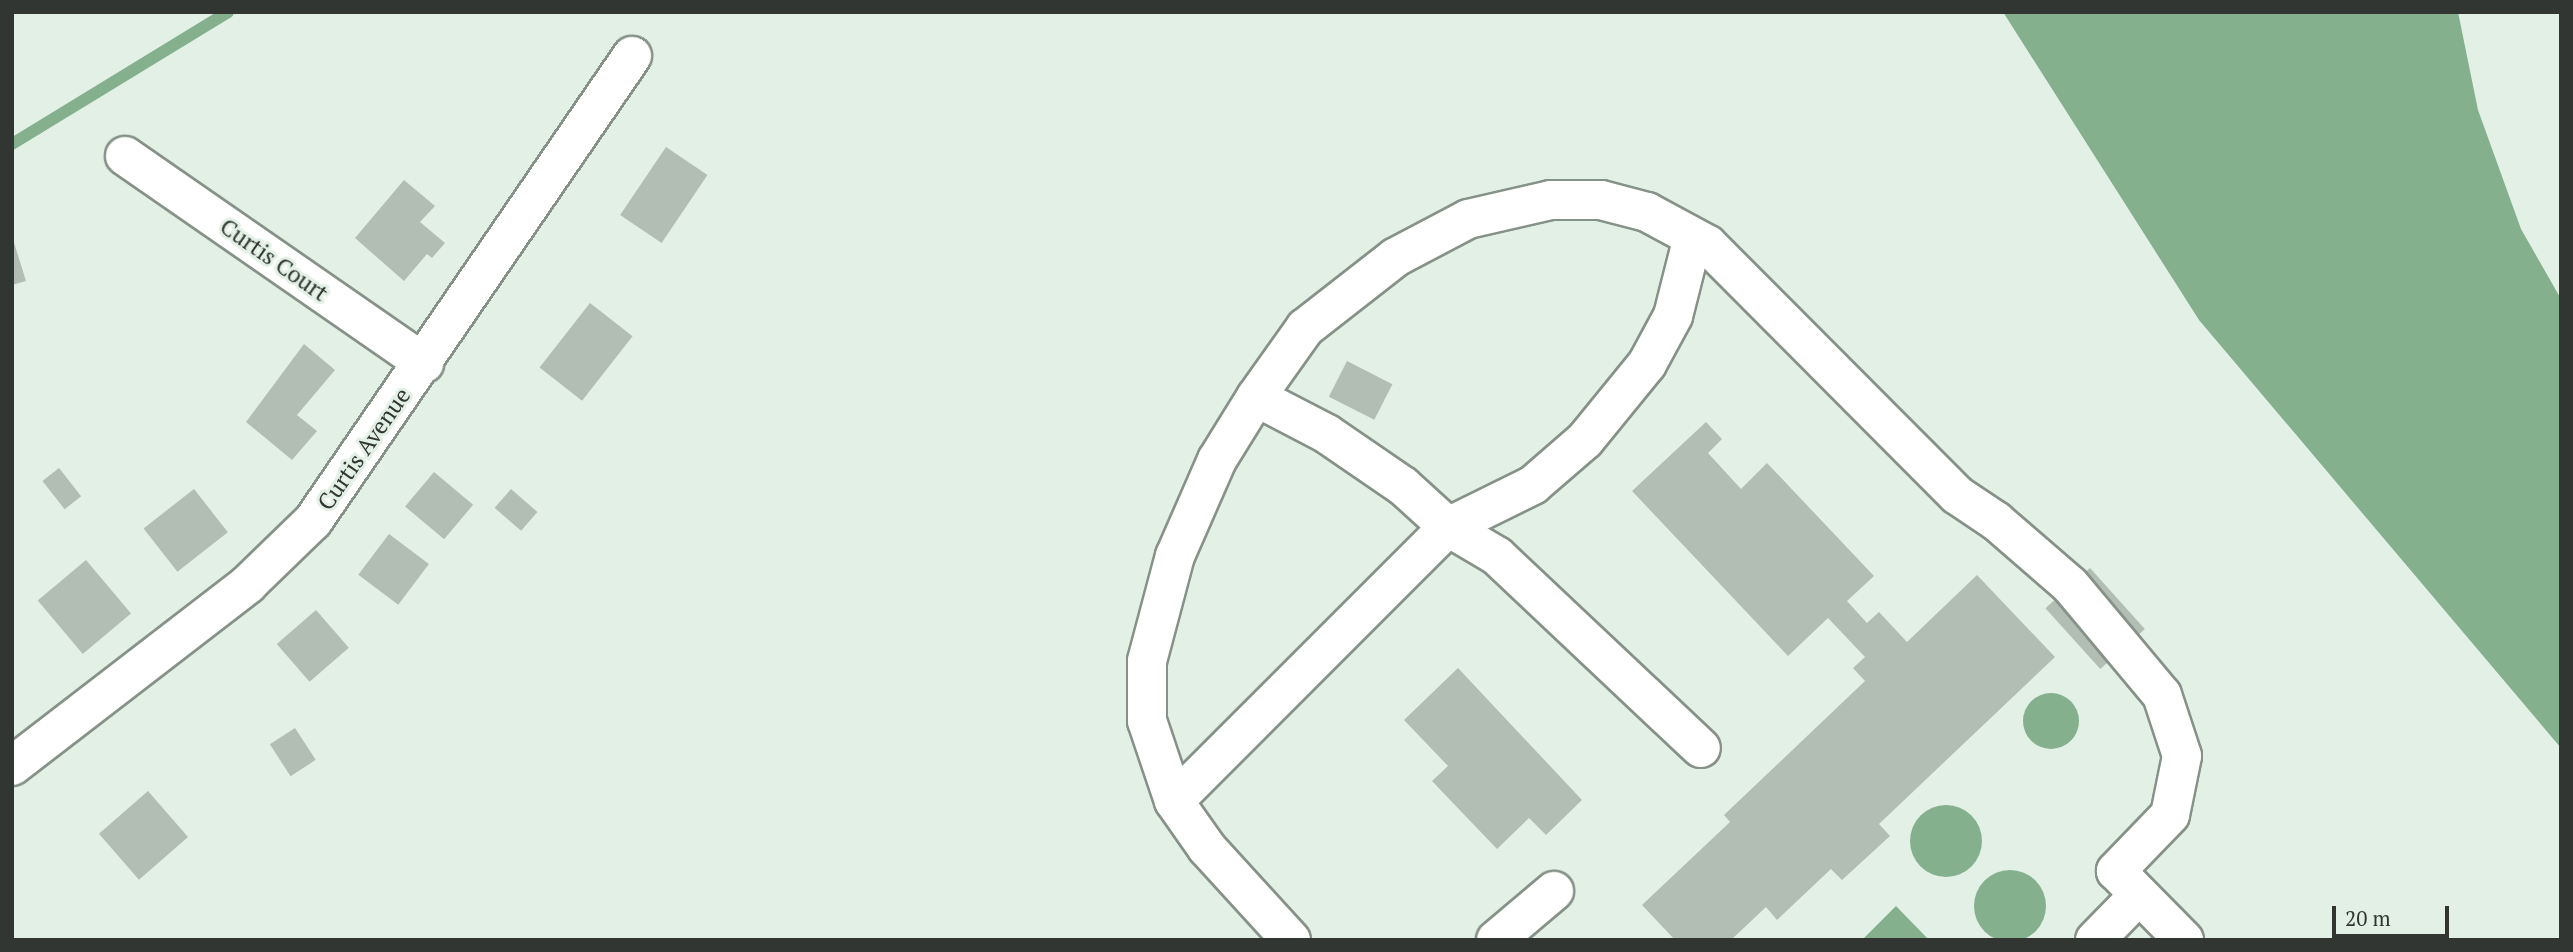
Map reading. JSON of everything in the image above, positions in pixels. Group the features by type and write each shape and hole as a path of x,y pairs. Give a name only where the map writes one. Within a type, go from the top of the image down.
{"street":[{"name":"Curtis Avenue","path":"12,766 248,584 313,521 424,363 632,56"},
{"name":"Curtis Court","path":"125,156 424,363"},
{"path":"1291,940 1207,848 1174,801 1147,721 1147,661 1175,556 1217,460 1256,397 1306,328 1396,257 1468,219 1551,200 1601,200 1647,212 1707,245 1957,495 1996,521 2070,585 2162,695 2182,755 2169,815 2116,871 2184,940"},
{"path":"1174,801 1448,527 1533,485 1585,440 1647,364 1674,316 1693,237"},
{"path":"1256,397 1326,433 1403,486 1448,527 1497,556 1701,748"},
{"path":"1496,940 1554,891"},
{"path":"2095,940 2139,895"}],"shaded area":[{"path":"2003,12 2458,12 2478,110 2521,229 2561,299 2561,748 2199,320"},
{"path":"2045,693 2057,693 2067,697 2075,705 2079,721 2075,737 2067,745 2057,749 2045,749 2035,745 2027,737 2023,727 2023,715 2027,705 2035,697"},
{"path":"1946,805 1966,811 1976,821 1982,841 1976,861 1966,871 1946,877 1926,871 1916,861 1910,841 1916,821 1926,811"},
{"path":"2010,870 2030,876 2040,886 2046,906 2040,926 2030,936 2010,942 1990,936 1980,926 1974,906 1980,886 1990,876"},
{"path":"1896,906 1929,940 1862,940"}],"building":[{"path":"666,147 707,175 662,243 620,215"},
{"path":"404,180 435,206 420,222 445,243 432,258 427,254 404,281 355,238"},
{"path":"12,236 26,281 12,285"},
{"path":"590,303 633,336 582,401 540,368"},
{"path":"304,344 335,370 297,415 317,431 292,460 246,422"},
{"path":"1347,361 1392,384 1374,420 1329,397"},
{"path":"1706,422 1722,439 1708,453 1741,489 1767,463 1874,576 1847,601 1867,623 1879,612 1907,642 1977,575 2055,657 1879,824 1890,836 1842,880 1831,869 1777,920 1766,907 1731,940 1675,940 1642,905 1730,822 1724,815 1865,681 1853,668 1865,657 1828,618 1788,656 1632,491"},
{"path":"59,468 81,496 65,509 42,481"},
{"path":"434,472 473,505 444,539 405,506"},
{"path":"194,489 228,532 177,572 144,528"},
{"path":"511,489 537,512 521,531 495,508"},
{"path":"389,534 429,564 398,605 358,575"},
{"path":"86,560 131,614 83,654 38,600"},
{"path":"2090,568 2145,629 2100,669 2045,608"},
{"path":"316,610 349,648 310,682 277,644"},
{"path":"1458,668 1582,800 1546,835 1529,818 1497,849 1432,781 1448,766 1404,720"},
{"path":"295,728 316,760 291,776 270,744"},
{"path":"148,791 188,837 139,880 99,834"}],"waterway":[{"path":"12,144 228,12"}]}
